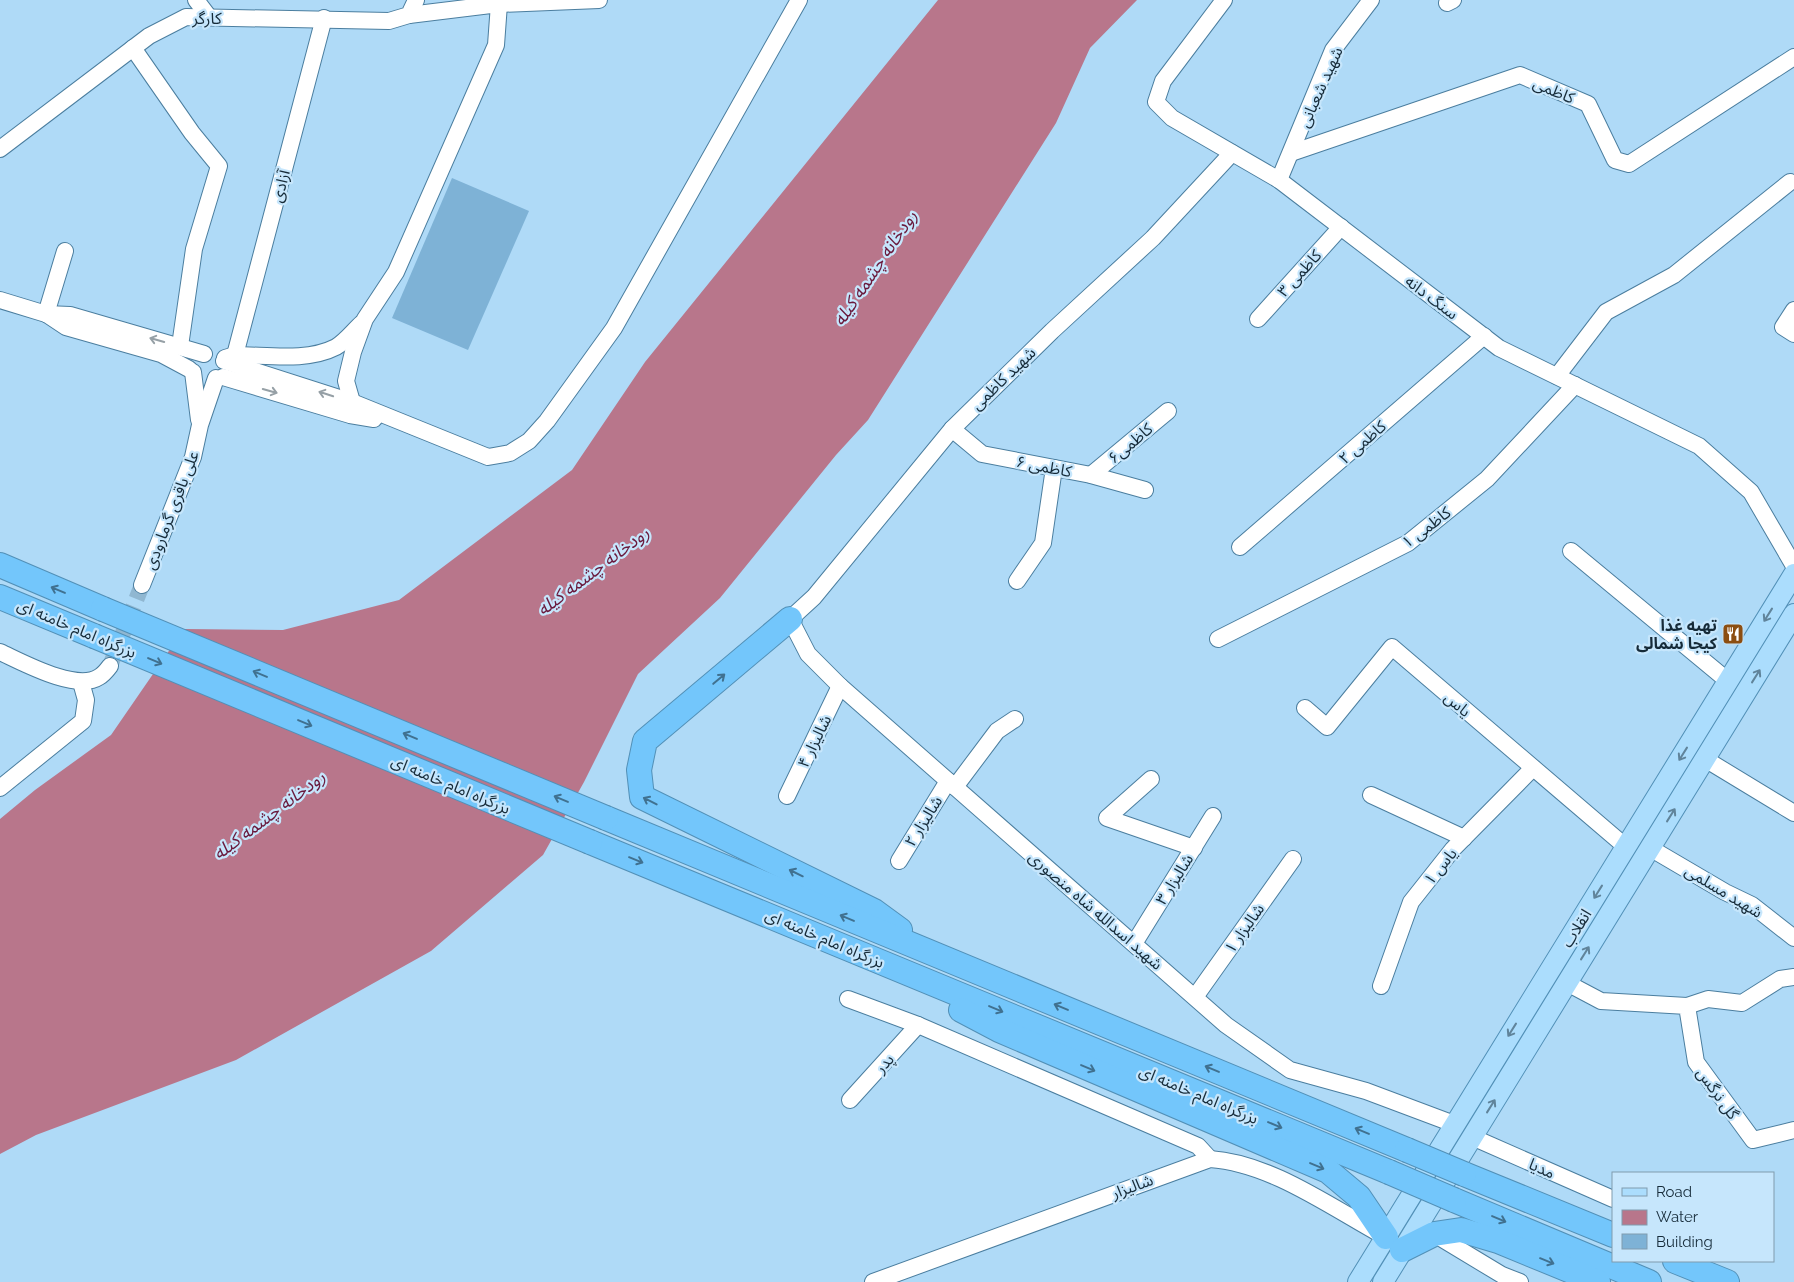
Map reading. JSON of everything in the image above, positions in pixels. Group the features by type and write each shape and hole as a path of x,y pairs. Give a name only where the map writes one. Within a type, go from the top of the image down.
{"highway":[{"name":"بزرگراه امام خامنه ای","path":"0,565 1612,1235"},
{"name":"بزرگراه امام خامنه ای","path":"0,597 792,924 1649,1282"},
{"path":"790,619 645,742 639,770 642,798 874,910 927,951"},
{"path":"792,924 999,1030 1328,1171 1359,1197 1394,1244 1434,1234 1461,1230 1498,1241 1598,1282"},
{"path":"1677,1262 1727,1282"}],"main road":[{"name":"انقلاب","path":"1383,1282 1394,1244 1454,1124 1794,574"},
{"name":"انقلاب","path":"1358,1282 1394,1244 1472,1137 1794,614"}],"street":[{"path":"196,0 209,17"},
{"name":"کارگر","path":"0,149 149,36 186,17 324,18 389,21 412,7 599,0"},
{"path":"224,366 352,402 403,425 488,457 510,453 529,441 547,421 614,328 799,0"},
{"name":"سنگ دانه","path":"1224,0 1163,81 1156,102 1172,118 1280,180 1499,348 1699,446 1751,492 1794,566"},
{"name":"شهید شعبانی","path":"1280,180 1333,50 1371,0"},
{"path":"0,300 46,314 66,326 161,354 191,370 320,353 338,346 365,319 396,272 496,45 499,4"},
{"name":"آزادی","path":"224,366 324,18"},
{"path":"133,48 192,133 219,166 194,249 180,346"},
{"name":"کاظمی","path":"1290,153 1520,75 1588,104 1615,160 1630,164 1794,58"},
{"name":"شهید کاظمی","path":"790,619 814,597 952,429 1052,331 1153,238 1232,153"},
{"path":"1558,376 1606,312 1674,275 1790,182"},
{"name":"کاظمی ۳","path":"1258,319 1341,227"},
{"path":"46,314 65,252"},
{"path":"1794,310 1784,327 1794,334"},
{"path":"46,314 70,315 180,346 204,354 224,366 350,415 403,425"},
{"path":"352,402 346,380 353,352 365,319"},
{"name":"کاظمی ۲","path":"1240,547 1484,336"},
{"path":"200,425 191,370 187,361 189,357 196,354 204,354"},
{"name":"علی باقری گرمارودی","path":"142,585 193,457 200,425 224,366"},
{"name":"کاظمی ۱","path":"1218,639 1408,543 1487,479 1575,385"},
{"name":"کاظمی۶","path":"1091,475 1168,411"},
{"name":"کاظمی ۶","path":"952,429 982,454 1091,475 1145,490"},
{"path":"1017,581 1043,543 1054,468"},
{"path":"1571,551 1728,681"},
{"name":"شهید اسدالله شاه منصوری","path":"790,619 808,654 840,686 1135,942 1226,1025 1290,1070 1366,1091 1454,1124"},
{"name":"یاس","path":"1305,708 1327,728 1392,647 1626,847"},
{"path":"1,653 47,673 81,682 98,678 110,666"},
{"path":"0,788 83,721 86,700 81,682"},
{"name":"شالیزار ۴","path":"787,796 840,686"},
{"name":"شالیزار ۲","path":"899,861 951,784 997,731 1015,720"},
{"path":"1705,760 1794,813"},
{"name":"یاس ۱","path":"1381,986 1411,902 1464,838 1532,768"},
{"path":"1151,779 1107,818 1194,848"},
{"path":"1371,795 1464,838"},
{"name":"شالیزار ۳","path":"1135,942 1213,816"},
{"name":"شهید مسلمی","path":"1650,848 1725,892 1752,905 1794,938"},
{"name":"شالیزار ۱","path":"1195,997 1293,859"},
{"path":"1567,983 1601,1001 1687,1006 1708,999 1742,1003 1780,979 1794,977"},
{"path":"848,999 918,1025 1198,1146 1210,1159"},
{"name":"گل نرگس","path":"1687,1006 1696,1062 1753,1140 1794,1130"},
{"name":"پدر","path":"850,1100 918,1025"},
{"name":"مدیا","path":"1472,1137 1612,1200"},
{"name":"شالیزار","path":"873,1282 1210,1159 1227,1160 1269,1173 1394,1244"},
{"path":"1434,1234 1502,1275 1520,1282"}],"water":[{"name":"رودخانه چشمه کیله","path":"938,0 1137,0 1090,48 1056,123 868,420 836,455 720,598 638,674 584,782 543,855 431,951 236,1060 36,1135 0,1154 0,819 35,790 111,735 184,629 283,630 399,600 572,470 645,362"}],"building":[{"path":"452,178 529,211 468,350 392,318"}],"tunnel":[{"path":"110,666 142,585"}],"place":[{"name":"تهیه غذا کیجا شمالی","path":"1733,634"}]}
